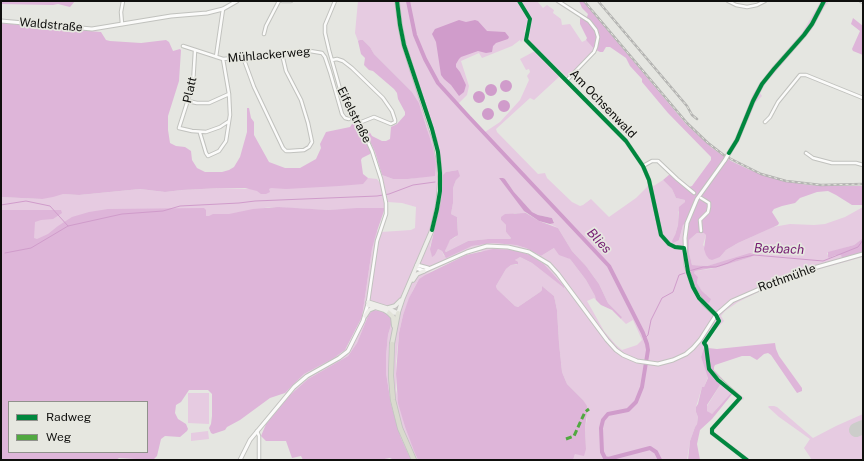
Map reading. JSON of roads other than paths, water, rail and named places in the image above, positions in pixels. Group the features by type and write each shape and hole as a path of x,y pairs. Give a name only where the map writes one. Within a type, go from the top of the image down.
{"highway":[{"path":"392,344 391,376 395,407 400,428 414,460"}],"main road":[{"path":"392,344 394,329 403,298 429,240 440,191 440,168 436,146 432,129 404,45 397,1"},
{"path":"409,284 416,275 424,271"},
{"path":"387,308 395,306 403,298"},
{"path":"368,304 374,308 384,310 389,313 393,319 394,329"},
{"path":"368,304 387,308 398,313"},
{"path":"365,316 369,310 374,308"},
{"path":"389,313 398,313"}],"street":[{"path":"122,1 122,24"},
{"name":"Waldstraße","path":"1,21 85,29 100,28 171,16 201,14 223,9 237,1"},
{"path":"264,34 266,26 281,1 291,1"},
{"name":"Eifelstraße","path":"335,1 327,18 324,29 332,60 342,95 359,123 372,151 386,198 386,214 380,229 368,304"},
{"name":"Am Ochsenwald","path":"558,1 589,21 596,30 598,41 592,55 567,80"},
{"path":"728,1 736,5 747,7 757,5 765,1"},
{"path":"716,315 704,304 695,292 688,272 684,248 687,223 694,204 730,153 762,84 774,68 804,35 812,24 824,1"},
{"path":"216,57 223,9"},
{"name":"Am Ochsenwald","path":"526,40 626,141 643,166 652,190 662,234 669,244 675,247 684,248"},
{"name":"Mühlackerweg","path":"182,46 223,59 310,51 319,52 324,54 336,97"},
{"name":"Platt","path":"195,51 194,77 179,128 200,133"},
{"path":"243,57 254,87 283,148 290,152 307,149 311,145 311,136 301,100 286,71 282,54"},
{"path":"223,59 229,94 230,115 228,135 222,148 216,154 208,156 200,133 213,130 229,121"},
{"path":"332,60 338,59 352,68 383,98 392,111 395,120 395,122 391,124 374,117 359,123"},
{"path":"765,122 770,117 778,102 800,75 806,75 863,98"},
{"path":"188,101 197,103 208,102 229,94"},
{"path":"342,95 336,97 342,114 345,118 349,119"},
{"path":"806,153 813,158 832,163 856,163 863,165"},
{"path":"643,166 652,161 658,161 694,193"},
{"path":"701,231 700,220 708,212 710,207 709,203 702,198"},
{"name":"Rothmühle","path":"430,268 480,247 502,246 521,249 536,256 553,268 616,350 637,361 658,364 673,360 686,354 700,340 716,315 732,301 775,281 806,270 863,254"},
{"path":"417,267 430,268"},
{"path":"417,267 424,271 430,268"},
{"path":"240,460 257,431 298,383 347,352 354,342 365,316 368,304"},
{"path":"704,343 706,346 709,369 740,398 712,429 712,431 714,435 747,460"},
{"path":"257,431 259,436 259,460"}],"waterway":[{"name":"Blies","path":"408,1 415,35 425,59 438,83 609,266 643,333 648,350 642,387 636,402 628,410 608,414 603,420 601,428 602,452 605,458 608,459 650,448 656,452 660,460"},
{"path":"5,253 31,248 68,226 122,214 163,211 180,206 377,196 389,194 413,185 435,182"},
{"path":"1,205 26,201 50,206 68,226"},
{"name":"Bexbach","path":"689,271 703,267 716,267 736,259 754,255 823,261 858,247 863,240"},
{"name":"Bexbach","path":"644,339 648,335 651,320 662,298 673,292 679,275 685,273"}],"railway":[{"path":"584,1 687,123 708,143 725,156 761,174 786,181 821,185 863,184"},
{"path":"598,1 687,106 692,115 697,119"}]}
